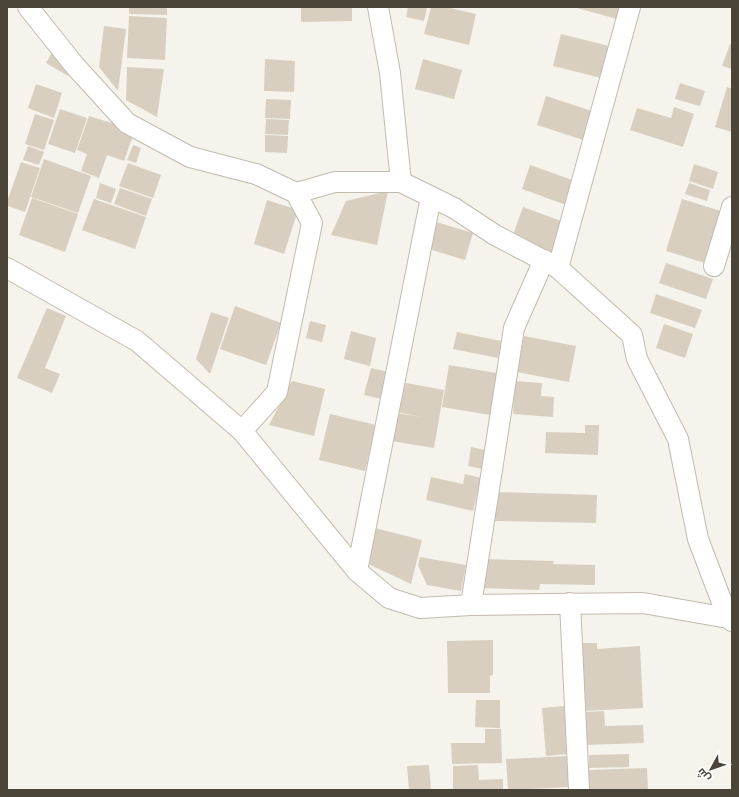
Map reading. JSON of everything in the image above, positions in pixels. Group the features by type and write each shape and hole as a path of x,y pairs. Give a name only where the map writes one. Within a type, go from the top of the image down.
{"street":[{"path":"28,7 75,66 127,123 190,157 256,174 296,193 312,223 277,392 242,431"},
{"path":"378,7 390,73 401,182"},
{"path":"471,605 514,328 551,264 630,7"},
{"path":"296,193 335,182 401,182 454,208 495,235 551,264 632,335 637,359 678,439 698,539 730,620"},
{"path":"357,570 431,197"},
{"path":"714,266 732,207"},
{"path":"7,268 137,340 242,431 357,570 389,598 420,608 471,605 643,603 730,620"},
{"path":"570,603 579,790"}],"building":[{"path":"129,7 167,7 167,15 129,14"},
{"path":"301,7 352,7 352,21 301,22"},
{"path":"408,7 427,7 424,21 406,17"},
{"path":"431,7 446,7 476,14 469,45 424,34"},
{"path":"573,7 620,7 617,19"},
{"path":"129,16 167,18 165,60 127,58"},
{"path":"104,26 126,29 118,91 99,67"},
{"path":"561,34 609,46 601,78 553,66"},
{"path":"730,44 732,45 732,69 722,66"},
{"path":"54,49 71,70 68,76 46,63"},
{"path":"265,59 295,61 294,92 264,91"},
{"path":"423,59 462,70 454,99 415,89"},
{"path":"127,67 164,69 157,117 126,100"},
{"path":"680,83 705,91 700,106 675,99"},
{"path":"36,84 62,93 54,118 28,108"},
{"path":"727,87 732,89 732,132 715,127"},
{"path":"546,96 592,111 583,140 537,125"},
{"path":"266,99 291,100 290,119 265,118"},
{"path":"674,107 694,114 683,147 630,130 637,108 671,118"},
{"path":"60,109 87,118 75,153 48,144"},
{"path":"35,114 54,120 44,150 25,144"},
{"path":"89,116 135,130 124,161 107,155 99,178 81,171 87,154 77,150"},
{"path":"266,119 289,120 288,135 265,134"},
{"path":"265,135 288,136 287,153 265,152"},
{"path":"133,145 141,148 136,163 127,160"},
{"path":"28,146 44,152 39,165 23,160"},
{"path":"44,159 91,176 78,213 31,197"},
{"path":"21,162 40,168 25,212 8,206 7,209 7,202"},
{"path":"128,163 161,175 153,198 119,186"},
{"path":"694,164 718,172 713,189 689,181"},
{"path":"530,165 575,181 566,205 522,189"},
{"path":"100,183 116,189 111,203 96,198"},
{"path":"689,183 710,190 707,201 685,194"},
{"path":"120,188 152,199 146,216 114,204"},
{"path":"388,191 377,245 331,235 346,201"},
{"path":"32,198 78,214 65,252 19,235"},
{"path":"94,199 146,217 135,249 82,230"},
{"path":"682,199 724,212 708,264 666,251"},
{"path":"267,200 298,210 284,254 254,244"},
{"path":"523,207 564,222 553,255 511,240"},
{"path":"433,221 473,233 465,260 425,248"},
{"path":"666,263 713,279 706,299 659,283"},
{"path":"656,294 702,310 695,328 650,313"},
{"path":"235,306 281,323 266,365 220,349"},
{"path":"47,308 66,316 45,368 60,374 52,393 17,378"},
{"path":"211,312 229,318 210,374 196,359"},
{"path":"310,321 326,325 322,342 306,338"},
{"path":"664,324 693,334 685,358 656,348"},
{"path":"351,331 376,338 370,366 344,359"},
{"path":"457,332 501,341 498,358 453,349"},
{"path":"524,336 576,346 569,382 517,372"},
{"path":"449,365 497,373 490,415 442,407"},
{"path":"371,368 393,373 386,400 364,395"},
{"path":"292,381 325,389 314,436 269,425"},
{"path":"515,381 542,383 541,396 554,397 553,417 513,414"},
{"path":"401,382 444,390 434,448 391,441 396,413 422,417 396,412"},
{"path":"330,414 376,425 365,471 319,460"},
{"path":"585,425 599,425 598,455 545,453 546,432 585,433"},
{"path":"471,447 485,450 482,469 468,466"},
{"path":"465,474 481,478 473,511 426,500 431,477 463,484"},
{"path":"496,492 597,495 596,523 495,521"},
{"path":"375,528 422,540 411,584 366,563"},
{"path":"420,557 466,565 461,591 427,585 418,565"},
{"path":"484,559 554,561 553,564 595,565 595,585 540,584 539,590 483,588"},
{"path":"493,640 493,675 490,676 490,693 448,693 447,641"},
{"path":"578,643 597,643 597,649 640,646 643,708 581,711"},
{"path":"476,700 500,700 500,728 475,727"},
{"path":"564,706 568,754 546,756 542,708"},
{"path":"604,711 605,726 643,725 644,743 584,745 583,712"},
{"path":"485,729 501,729 502,763 452,764 451,743 485,743"},
{"path":"629,754 629,767 589,768 589,755"},
{"path":"569,756 571,787 508,790 506,759"},
{"path":"429,765 431,790 409,790 407,766"},
{"path":"478,765 479,780 503,779 503,790 453,790 453,766"},
{"path":"647,768 648,790 589,790 588,770"}]}
